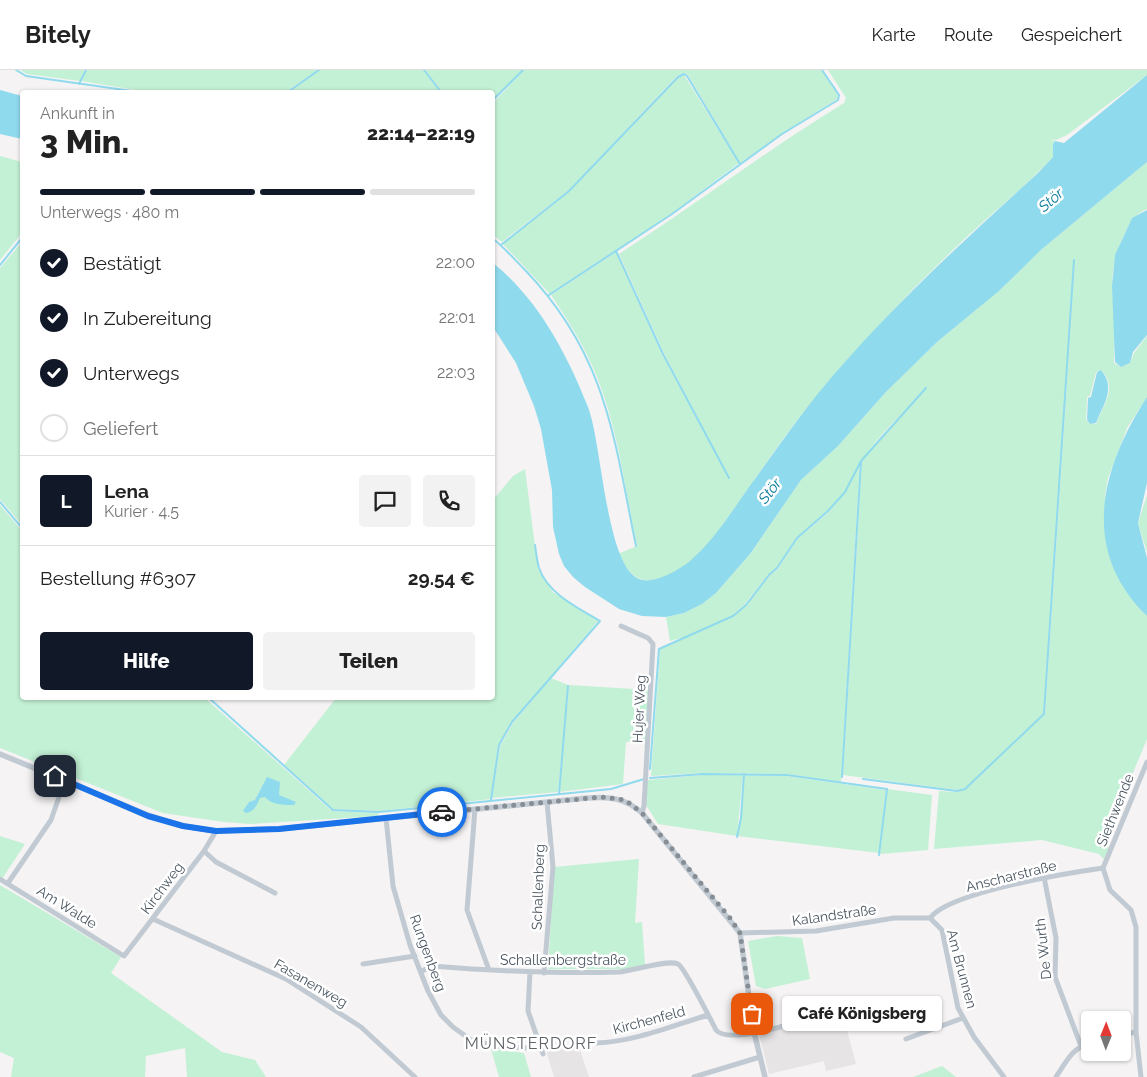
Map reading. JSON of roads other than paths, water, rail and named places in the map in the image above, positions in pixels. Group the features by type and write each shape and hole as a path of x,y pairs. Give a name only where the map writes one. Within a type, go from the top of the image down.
{"street":[{"name":"Hujer Weg","path":"622,626 648,638 653,644 644,806 642,813"},
{"path":"0,754 148,816 183,826 216,831 279,829 602,797 625,800 642,813 740,933 754,1032 765,1077"},
{"name":"Siethwende","path":"1103,868 1147,762"},
{"path":"8,883 51,820 65,780"},
{"name":"Schallenberg","path":"544,973 553,858 547,802"},
{"path":"475,809 467,910 489,970"},
{"name":"Rungenberg","path":"386,818 393,886 428,991 441,1015 453,1027 471,1040 496,1046 542,1051 528,1011 530,972"},
{"name":"Kirchweg","path":"122,954 124,956 153,919 204,851 216,831"},
{"path":"204,851 216,862 275,893"},
{"path":"1103,868 1110,890 1130,910 1136,927 1136,1032 1141,1075 1147,1072"},
{"name":"Anscharstraße","path":"930,918 941,908 992,890 1044,877 1103,868"},
{"name":"De Wurth","path":"1044,877 1056,938 1055,977 1081,1046"},
{"name":"Am Walde","path":"0,879 122,954"},
{"name":"Kalandstraße","path":"740,933 816,931 894,918 930,918"},
{"name":"Am Brunnen","path":"930,918 942,930 958,1008 1004,1077"},
{"name":"Fasanenweg","path":"153,919 286,979 305,990 361,1027 415,1077"},
{"path":"363,964 415,956"},
{"name":"Schallenbergstraße","path":"422,971 432,966 544,973 634,971 670,962 682,967 720,1034 732,1036 754,1032"},
{"path":"754,1032 832,1012"},
{"name":"Kirchenfeld","path":"596,1043 649,1032 708,1015"},
{"path":"906,1039 963,1018"},
{"path":"1131,1033 1136,1032"},
{"path":"1056,1077 1071,1055 1081,1046"},
{"path":"694,1077 760,1057"}],"water":[{"name":"Stör","path":"1147,75 1147,162 1042,249 999,291 937,342 885,393 838,446 801,480 750,554 716,593 702,604 684,613 666,617 642,616 619,609 573,577 564,566 559,554 553,527 552,490 541,429 534,406 516,363 495,330 495,265 524,293 537,310 571,367 593,424 606,502 619,552 628,569 639,579 651,580 673,572 699,553 729,516 798,419 842,366 923,280 1038,173 1053,157 1053,144 1055,141 1064,143"},
{"path":"0,90 20,95 20,139 0,134"},
{"path":"1147,210 1147,335 1133,352 1130,363 1121,367 1115,362 1112,286 1115,255 1132,218"},
{"path":"1101,370 1108,384 1107,397 1096,423 1090,424 1087,420 1088,398 1091,397 1097,372"},
{"path":"1147,397 1147,483 1138,523 1147,558 1147,616 1126,591 1112,564 1105,536 1104,508 1109,480 1118,452 1131,424"},
{"path":"267,777 280,782 279,795 296,802 294,805 282,805 271,802 265,797 260,798 253,810 246,813 243,811 249,802 255,800"}],"waterway":[{"path":"16,70 26,76 125,90"},
{"path":"79,84 86,70"},
{"path":"291,90 319,70"},
{"path":"424,70 439,90"},
{"path":"495,98 523,70"},
{"path":"549,295 672,214 782,134 838,100 839,95 822,70"},
{"path":"501,245 569,191 678,77 684,74 740,164"},
{"path":"0,265 20,240"},
{"path":"495,241 525,270 552,302 573,333 590,366 603,399 613,433 636,546"},
{"path":"616,251 663,354 729,478"},
{"path":"863,779 957,791 965,789 1044,714 1074,260"},
{"path":"650,769 659,649 733,616 746,605 769,575 777,568 797,538 828,511 845,492 861,461 926,388"},
{"path":"842,777 861,462"},
{"path":"0,502 20,526"},
{"path":"491,800 499,745 512,722 600,621 573,605 556,593 549,585 539,568 535,545"},
{"path":"559,794 568,686"},
{"path":"211,700 333,810 379,812 611,789 644,779"},
{"path":"650,778 703,774 787,775 887,789 879,855"},
{"path":"737,837 741,818 744,774"}],"place":[{"name":"Café Königsberg","path":"752,1014"}],"district":[{"name":"MÜNSTERDORF","path":"531,1043"}]}
